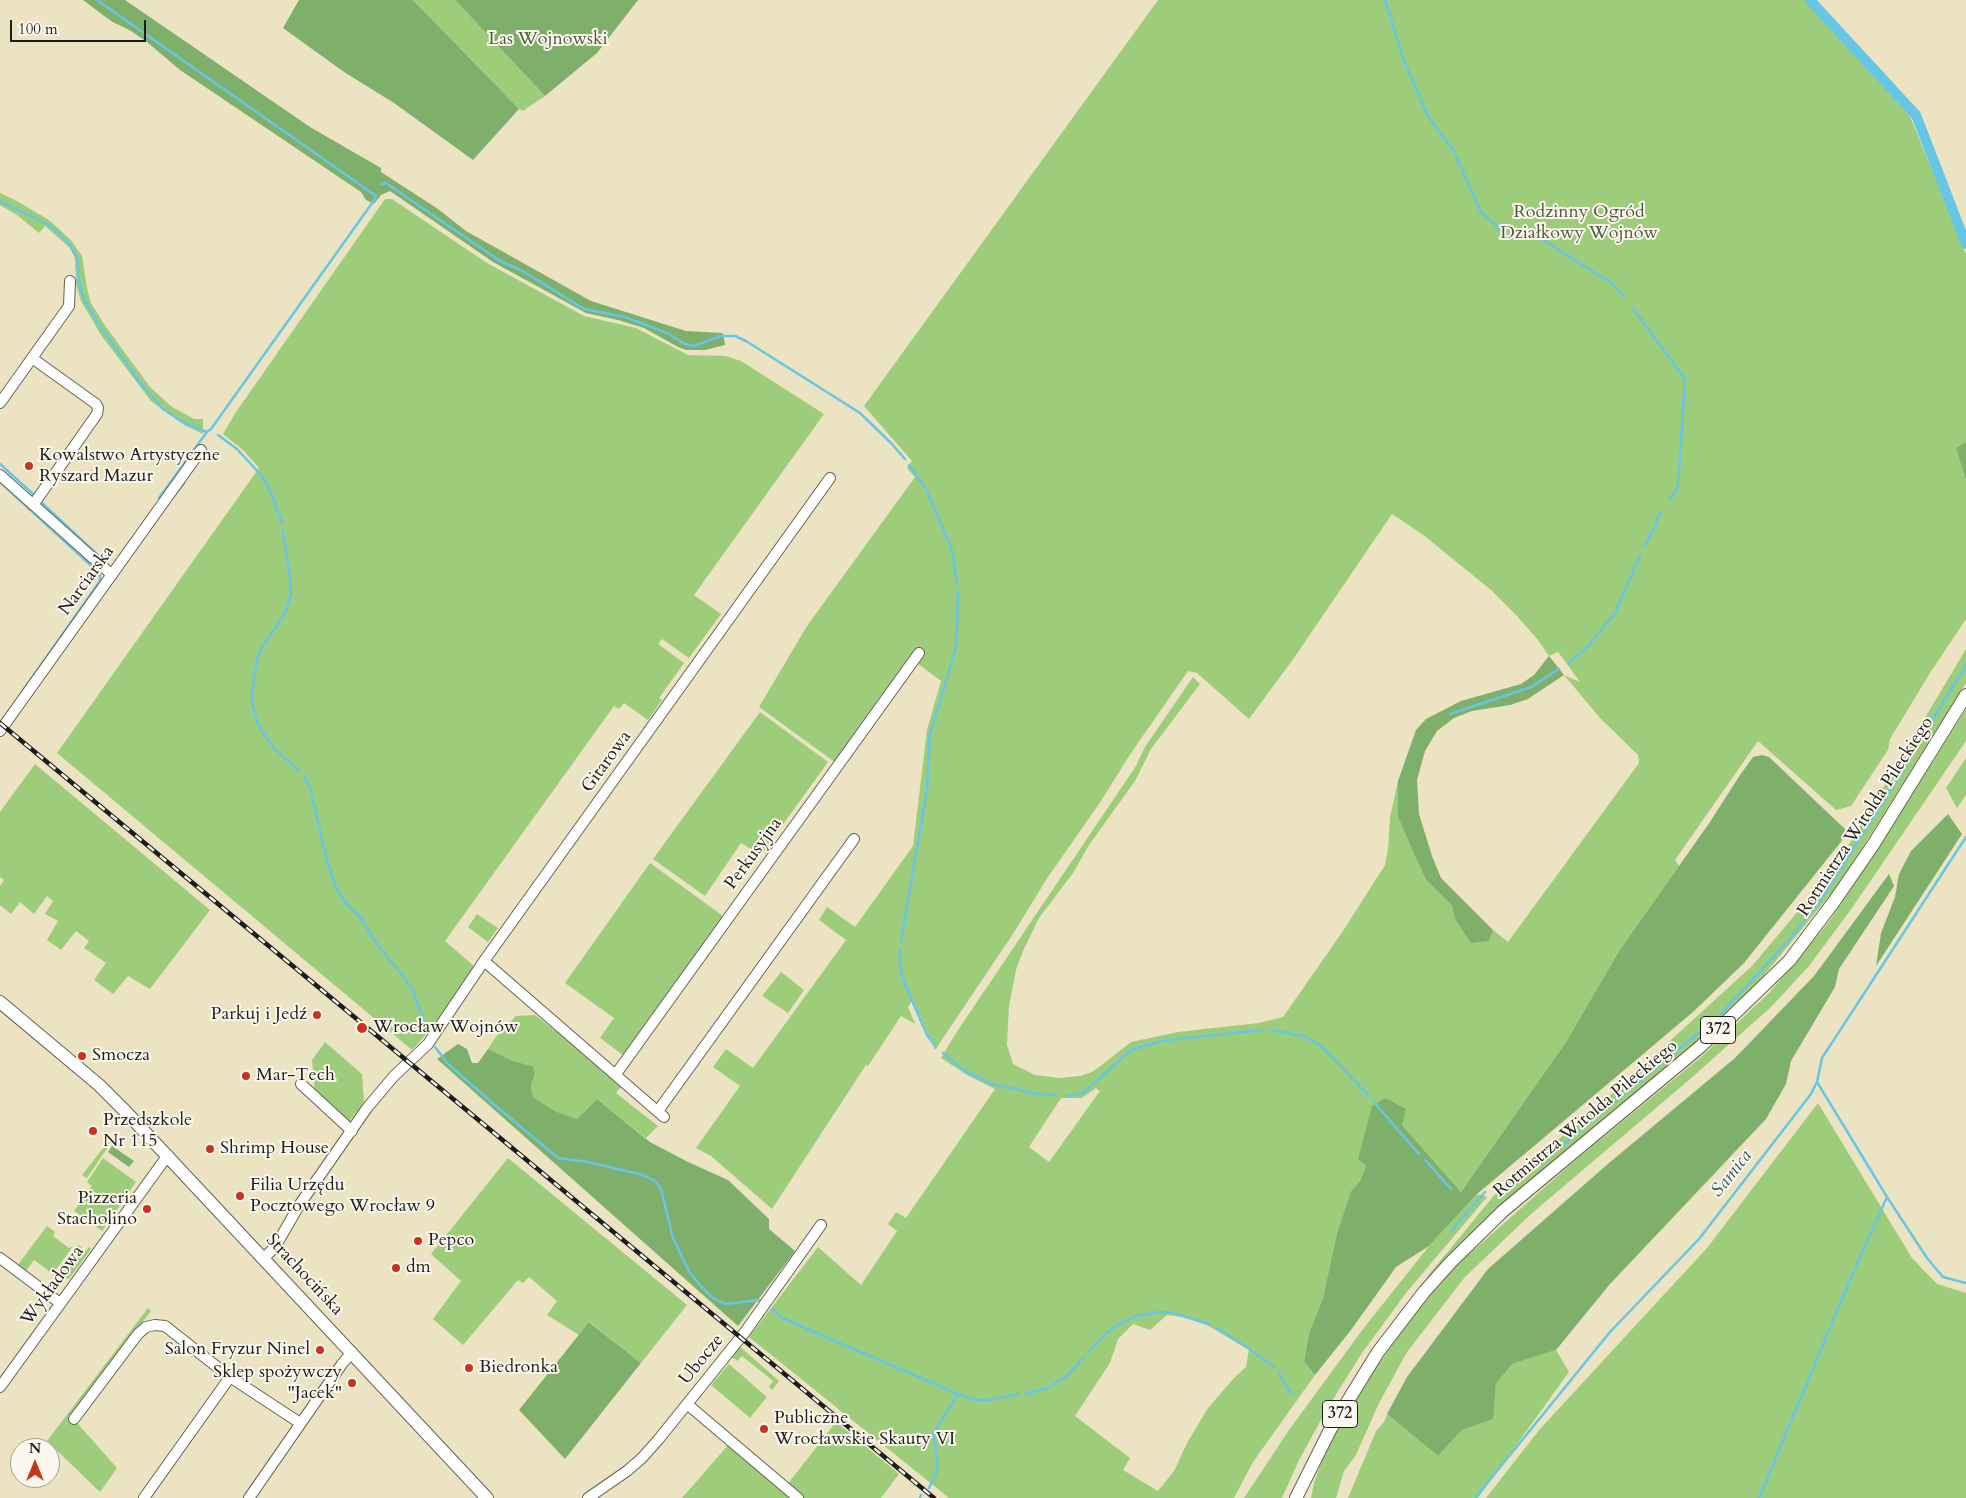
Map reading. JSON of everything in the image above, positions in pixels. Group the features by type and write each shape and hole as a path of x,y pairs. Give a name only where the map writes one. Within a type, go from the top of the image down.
{"main road":[{"name":"Rotmistrza Witolda Pileckiego","path":"1296,1498 1330,1430 1378,1352 1424,1292 1450,1262 1503,1211 1700,1047 1789,961 1873,845 1966,695"},
{"name":"Strachocińska","path":"0,1002 99,1085 264,1258 487,1498"},
{"name":"Rotmistrza Witolda Pileckiego","path":"1305,1498 1307,1479"}],"street":[{"path":"0,403 69,306 70,281"},
{"path":"32,358 96,404 98,408 97,414 33,505"},
{"name":"Narciarska","path":"0,731 201,450"},
{"path":"0,475 112,575"},
{"name":"Gitarowa","path":"264,1258 275,1247 300,1204 386,1085 428,1044 484,961 830,478"},
{"name":"Perkusyjna","path":"616,1074 919,653"},
{"path":"484,961 661,1114 854,839"},
{"path":"301,1084 352,1131"},
{"name":"Wykładowa","path":"0,1387 168,1156"},
{"name":"Ubocze","path":"588,1498 642,1458 746,1331 821,1225"},
{"path":"0,1258 60,1303"},
{"path":"74,1419 138,1334 146,1327 155,1324 164,1326 230,1377 300,1423"},
{"path":"249,1498 300,1423 352,1352"},
{"path":"144,1498 230,1377"},
{"path":"688,1404 798,1498"}],"green space":[{"path":"83,0 125,0 310,127 381,168 381,172 438,209 466,231 591,301 686,331 723,333 725,345 705,350 686,350 644,328 586,313 493,262 390,191 381,195 374,204 366,200 361,192 180,70 147,42 111,21"},
{"path":"299,0 413,0 519,109 473,160 394,103 344,72 283,28"},
{"path":"413,0 455,0 545,96 523,111 519,109"},
{"name":"Las Wojnowski","path":"455,0 638,0 597,53 545,96"},
{"name":"Rodzinny Ogród Działkowy Wojnów","path":"1158,0 1806,0 1910,116 1966,254 1966,442 1956,448 1966,481 1966,619 1930,673 1890,739 1888,750 1851,806 1836,810 1758,741 1675,860 1679,866 1619,951 1566,1042 1461,1192 1402,1125 1364,1141 1359,1159 1366,1166 1360,1181 1351,1191 1337,1233 1323,1298 1309,1333 1304,1362 1315,1375 1253,1462 1234,1498 949,1498 749,1337 818,1247 861,1285 897,1231 888,1224 896,1212 906,1218 995,1089 967,1075 941,1058 1136,766 1145,747 1193,677 1200,684 1151,749 1135,781 1089,845 1073,873 1039,918 1023,951 1016,970 1009,1006 1007,1045 1013,1064 1035,1075 1059,1078 1080,1076 1092,1072 1131,1042 1178,1032 1259,1023 1283,1017 1343,931 1385,865 1390,817 1398,781 1398,817 1426,880 1452,906 1455,919 1489,941 1493,930 1508,942 1639,763 1638,755 1600,718 1564,675 1580,682 1558,652 1549,656 1517,616 1491,590 1422,534 1392,514 1294,658 1249,719 1197,673 1188,671 1046,880 1013,934 935,1050 913,1000 908,1007 915,1024 901,1016 868,1066 866,1065 772,1209 711,1156 696,1148 740,1086 713,1067 726,1049 753,1068 846,940 819,920 827,907 855,927 913,846 927,730 941,681 917,663 836,763 759,707 807,626 915,477 907,468 912,461 864,406","holes":["1096,1088 1100,1091 1049,1162 1029,1147 1061,1098 1082,1098","1167,1315 1188,1318 1207,1325 1249,1350 1246,1367 1208,1408 1187,1443 1174,1471 1158,1491 1123,1470 1130,1458 1075,1416 1110,1363 1118,1339 1133,1324 1150,1330"]},
{"path":"0,193 49,220 71,240 82,256 91,303 104,324 150,387 172,407 194,419 203,419 203,434 184,425 151,401 101,335 81,301 76,284 75,258 69,247 45,226 39,233 17,215 0,205"},
{"path":"385,199 392,199 487,263 584,316 636,328 688,355 726,356 741,361 824,414 694,595 721,614 689,658 662,639 658,644 684,663 659,698 662,700 648,720 624,703 619,709 614,706 445,941 475,967 432,1028 412,1050 57,753 259,468 243,450 223,434 236,412"},
{"path":"1966,442 1966,481 1956,448"},
{"path":"1966,649 1966,683 1834,893 1830,895 1760,980 1697,1043 1429,1279 1427,1277 1501,1187 1602,1103 1752,966 1805,903 1852,840"},
{"path":"1549,656 1564,675 1528,699 1510,705 1472,711 1454,718 1437,731 1425,751 1417,780 1419,814 1441,878 1493,930 1489,941 1471,943 1455,919 1452,906 1426,880 1411,847 1398,817 1398,781 1416,730 1426,719 1461,701 1521,684 1534,675"},
{"path":"1966,709 1966,741 1852,908 1809,966 1772,1006 1689,1080 1531,1214 1465,1277 1407,1352 1379,1403 1356,1455 1344,1471 1336,1498 1311,1498 1314,1483 1328,1444 1357,1395 1412,1316 1459,1263 1578,1158 1700,1058 1769,993 1828,923 1876,852"},
{"path":"760,712 828,762 761,855 741,843 705,896 653,859"},
{"path":"1762,755 1769,757 1846,830 1844,838 1744,963 1693,1012 1477,1194 1429,1246 1396,1267 1351,1330 1315,1375 1304,1362 1309,1333 1323,1298 1337,1233 1351,1191 1360,1181 1366,1166 1358,1159 1372,1106 1385,1098 1406,1109 1402,1125 1461,1192 1566,1042 1619,951 1710,822 1740,775 1753,757"},
{"path":"1966,758 1966,795 1957,808 1946,788"},
{"path":"35,764 210,910 150,989 128,976 113,994 94,980 106,963 84,948 89,941 76,931 61,950 47,940 58,921 45,914 53,901 47,896 34,914 20,902 11,914 0,905 0,886 4,880 0,877 0,812"},
{"path":"1948,814 1962,834 1876,966 1881,933 1895,897 1899,874 1911,851"},
{"path":"650,863 723,916 623,1055 600,1038 614,1018 565,983"},
{"path":"1889,874 1894,886 1839,969 1835,987 1791,1061 1786,1084 1766,1119 1610,1284 1556,1350 1512,1364 1496,1384 1493,1419 1462,1430 1438,1456 1387,1414 1407,1377 1488,1269 1609,1163 1735,1058 1814,976"},
{"path":"477,914 498,928 488,942 468,927"},
{"path":"781,972 804,990 788,1013 762,996"},
{"path":"535,1015 621,1087 616,1093 658,1126 646,1138 597,1099 577,1119 555,1111 533,1097 531,1086 535,1073 533,1066 513,1061 488,1049 495,1038 516,1016"},
{"path":"325,1042 362,1074 364,1102 348,1123 315,1093 312,1060"},
{"path":"458,1044 467,1049 472,1063 478,1063 488,1049 513,1061 533,1066 535,1073 531,1086 533,1097 555,1111 577,1119 597,1099 650,1142 728,1180 769,1219 769,1229 795,1251 738,1326 437,1059"},
{"path":"1818,1103 1912,1258 1937,1284 1966,1293 1966,1498 1486,1498 1540,1429 1707,1248"},
{"path":"108,1142 110,1144 87,1178 82,1175"},
{"path":"112,1146 134,1161 129,1167 108,1152"},
{"path":"103,1158 136,1182 102,1231 74,1211 92,1186 87,1182"},
{"path":"508,1158 687,1305 641,1363 590,1322 579,1335 547,1315 557,1301 529,1277 523,1283 518,1280 463,1345 433,1319 461,1281 431,1254"},
{"path":"1477,1194 1487,1197 1406,1293 1362,1353 1327,1409 1299,1460 1282,1498 1244,1498 1289,1430 1363,1329 1429,1246"},
{"path":"47,1226 55,1232 53,1236 69,1248 73,1246 53,1274 34,1260 25,1272 17,1266"},
{"path":"78,1245 86,1251 89,1247 91,1249 69,1279 65,1280 57,1274"},
{"path":"148,1308 151,1311 71,1416 117,1468 100,1492 60,1454 60,1438 49,1438"},
{"path":"589,1322 641,1363 565,1459 519,1410"},
{"path":"739,1346 779,1381 772,1390 769,1387 773,1381 742,1356 737,1361 733,1359 731,1355"},
{"path":"1556,1350 1569,1372 1478,1498 1348,1498 1376,1431 1384,1422 1387,1414 1438,1456 1462,1430 1492,1419 1496,1384 1512,1364"},
{"path":"729,1364 767,1397 750,1418 711,1385"},
{"path":"836,1422 899,1474 881,1498 803,1498 787,1485"},
{"path":"729,1444 792,1498 682,1498"}],"waterway":[{"path":"97,0 376,196 211,429 190,455"},
{"path":"1385,0 1403,58 1427,115 1453,150 1481,212 1508,236 1535,235 1613,284 1624,297"},
{"path":"1810,0 1916,115 1966,244"},
{"path":"382,184 386,183 500,261 521,270 584,309 625,317 667,333 685,344 694,346 721,336 735,336 746,341 860,413 905,459"},
{"path":"0,201 47,224 60,234 72,248 77,258 80,287 85,301 138,380 163,409 181,421 207,432"},
{"path":"1632,307 1685,379 1678,487 1670,499"},
{"path":"218,435 237,449 261,475 270,490 282,523"},
{"path":"159,498 186,461"},
{"path":"0,464 33,494"},
{"path":"909,465 926,489 952,550 957,583"},
{"path":"0,482 98,572 100,576 100,581 24,689"},
{"path":"175,495 184,483"},
{"path":"41,502 100,557"},
{"path":"1645,546 1661,512"},
{"path":"283,531 291,595 283,617 262,647 257,659 252,703 257,722 264,734 274,748 299,771"},
{"path":"1569,663 1589,645 1615,613 1641,554"},
{"path":"901,941 927,791 930,734 956,648 958,591"},
{"path":"1918,744 1966,665"},
{"path":"1450,714 1531,687 1559,669"},
{"path":"1499,1197 1719,1016 1790,939 1822,898 1905,767"},
{"path":"304,777 310,787 326,857 336,887 348,906 361,918 372,937 412,988 428,1033"},
{"name":"Samica","path":"1475,1498 1610,1332 1699,1239 1811,1094 1817,1082 1822,1058 1966,837"},
{"path":"900,948 902,977 927,1035 936,1047"},
{"path":"1067,1096 1083,1093 1130,1051 1143,1046 1166,1040 1264,1030"},
{"path":"1273,1030 1303,1036 1321,1046 1369,1096"},
{"path":"435,1047 448,1064 558,1158 588,1162 643,1175 655,1181 661,1189 673,1238 690,1273 701,1286 713,1298 725,1304 759,1300"},
{"path":"943,1053 965,1071 992,1084 1038,1094 1057,1095"},
{"path":"1817,1082 1887,1197 1927,1258 1943,1277 1966,1283"},
{"path":"1373,1101 1419,1154"},
{"path":"1425,1160 1451,1189"},
{"path":"1451,1231 1485,1192"},
{"path":"1759,1498 1853,1273 1887,1197"},
{"path":"772,1309 781,1317 807,1329 958,1394 976,1400 988,1400 1019,1394"},
{"path":"1089,1352 1104,1335 1122,1322 1140,1315 1160,1312 1174,1313 1211,1325"},
{"path":"1217,1328 1274,1367"},
{"path":"1026,1394 1047,1388 1066,1377 1084,1357"},
{"path":"1279,1373 1291,1394"},
{"path":"929,1488 937,1472 937,1456 933,1434 958,1394"}],"railway":[{"path":"0,723 934,1498"}],"place":[{"name":"Kowalstwo Artystyczne Ryszard Mazur","path":"29,466"},
{"name":"Parkuj i Jedź","path":"317,1015"},
{"name":"Wrocław Wojnów","path":"362,1028"},
{"name":"Smocza","path":"82,1056"},
{"name":"Mar-Tech","path":"246,1076"},
{"name":"Przedszkole Nr 115","path":"93,1131"},
{"name":"Shrimp House","path":"210,1149"},
{"name":"Filia Urzędu Pocztowego Wrocław 9","path":"240,1196"},
{"name":"Pizzeria Stacholino","path":"147,1209"},
{"name":"Pepco","path":"418,1241"},
{"name":"dm","path":"396,1268"},
{"name":"Salon Fryzur Ninel","path":"320,1350"},
{"name":"Biedronka","path":"469,1368"},
{"name":"Sklep spożywczy \"Jacek\"","path":"352,1383"},
{"name":"Publiczne Wrocławskie Skauty VI","path":"764,1429"}]}
